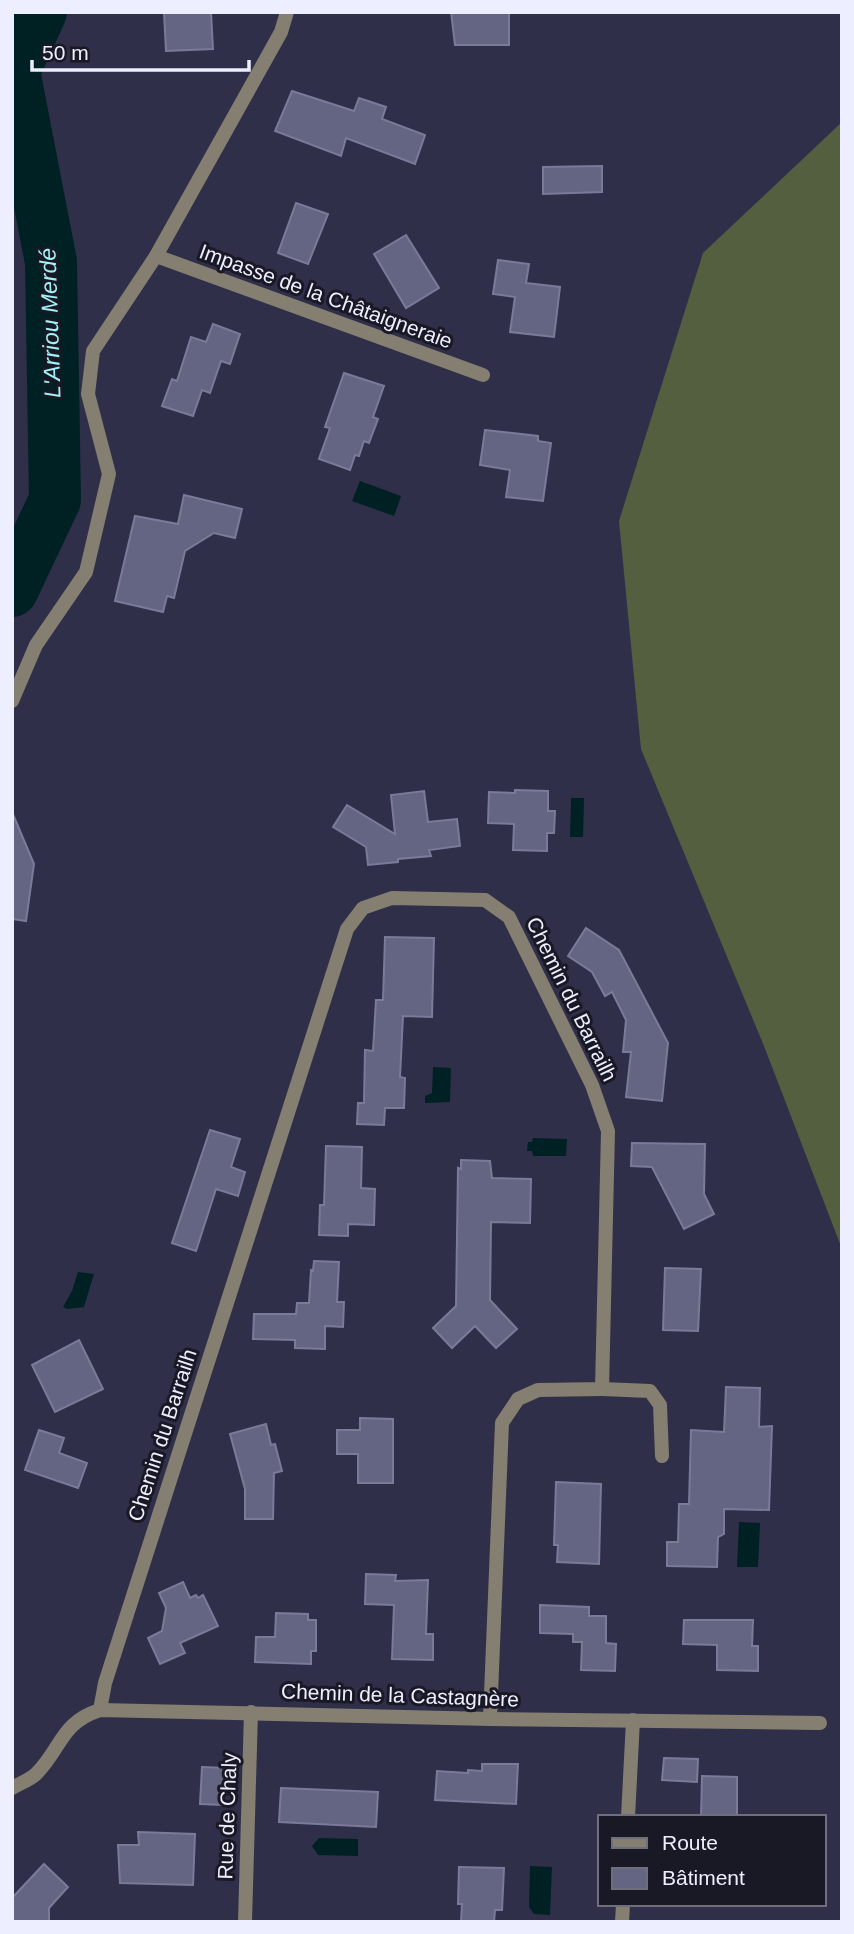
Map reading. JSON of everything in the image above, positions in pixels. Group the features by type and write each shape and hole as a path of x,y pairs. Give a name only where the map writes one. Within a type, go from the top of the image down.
{"street":[{"path":"12,701 36,645 86,572 103,499 108,474 88,394 93,351 156,256 281,32 287,12"},
{"name":"Impasse de la Châtaigneraie","path":"156,256 483,375"},
{"name":"Chemin du Barrailh","path":"100,1710 105,1683 347,929 363,908 391,898 485,900 509,917 592,1085 608,1131 602,1390"},
{"path":"490,1719 502,1423 518,1399 538,1390 650,1391 660,1405 663,1456"},
{"path":"12,1788 35,1775 66,1731 82,1716 100,1710"},
{"name":"Chemin de la Castagnère","path":"100,1710 820,1723"},
{"name":"Rue de Chaly","path":"245,1922 251,1712"},
{"path":"628,1815 633,1720"}],"shaded area":[{"path":"842,122 842,1249 764,1046 641,749 619,521 703,253"},
{"path":"360,481 401,496 394,516 352,501"},
{"path":"571,798 584,798 583,837 570,837"},
{"path":"433,1067 451,1068 450,1102 425,1103 425,1096 432,1093"},
{"path":"533,1138 567,1139 566,1156 533,1156 532,1151 527,1151 528,1142 532,1142"},
{"path":"78,1272 94,1274 84,1307 67,1309 63,1307"},
{"path":"739,1522 760,1523 758,1567 737,1567"},
{"path":"319,1838 358,1839 358,1856 318,1855 312,1846"},
{"path":"530,1866 552,1867 550,1915 534,1914 529,1907"}],"building":[{"path":"164,12 211,12 213,49 166,51"},
{"path":"451,12 509,12 509,45 455,45"},
{"path":"292,91 354,111 359,98 386,107 382,119 425,135 415,164 346,138 341,156 275,131"},
{"path":"602,166 602,192 543,194 543,167"},
{"path":"296,203 328,214 308,264 278,253"},
{"path":"406,235 439,288 406,308 374,254"},
{"path":"498,260 529,264 526,283 560,287 554,337 510,332 515,297 493,294"},
{"path":"213,324 240,334 230,364 221,361 210,393 202,390 193,416 162,406 172,379 177,381 191,337 206,342"},
{"path":"344,373 384,386 373,417 378,419 369,443 364,441 350,470 319,459 330,428 325,427"},
{"path":"485,430 538,436 538,441 551,443 543,501 506,497 510,470 480,465"},
{"path":"184,495 242,509 235,538 214,533 185,551 174,598 167,596 163,612 115,601 135,516 178,524"},
{"path":"515,790 548,791 548,811 555,811 554,833 547,833 547,851 513,850 514,824 488,823 489,792 515,793"},
{"path":"424,791 428,822 457,819 460,846 429,850 431,856 368,865 366,847 333,827 347,805 395,834 391,795"},
{"path":"12,812 34,864 26,921 12,919"},
{"path":"586,928 619,950 668,1043 662,1101 626,1097 631,1052 623,1052 626,1020 612,992 605,996 592,972 568,956"},
{"path":"385,937 434,938 432,1017 403,1016 400,1077 405,1078 404,1108 385,1108 384,1125 357,1124 358,1103 364,1103 365,1050 373,1051 376,1000 383,1000"},
{"path":"210,1130 240,1139 231,1167 245,1172 238,1196 216,1189 196,1251 172,1243"},
{"path":"632,1143 705,1144 704,1194 714,1214 684,1229 652,1167 631,1166"},
{"path":"326,1146 362,1147 361,1188 375,1189 374,1225 348,1224 348,1236 319,1235 320,1205 324,1205"},
{"path":"461,1160 490,1161 492,1178 531,1179 530,1223 491,1222 490,1300 517,1329 496,1348 475,1326 452,1348 433,1328 456,1306 458,1168 461,1169"},
{"path":"314,1261 339,1262 337,1302 344,1302 343,1327 325,1326 325,1349 295,1348 295,1340 253,1339 254,1314 296,1314 297,1303 309,1303"},
{"path":"665,1268 701,1269 698,1331 663,1330"},
{"path":"79,1340 103,1389 55,1412 32,1365"},
{"path":"726,1387 760,1388 759,1427 772,1426 769,1510 724,1509 724,1534 718,1537 717,1567 667,1566 667,1542 678,1542 679,1504 689,1504 691,1430 724,1432"},
{"path":"360,1418 393,1419 393,1483 358,1483 358,1454 337,1454 337,1430 360,1430"},
{"path":"266,1424 282,1471 274,1473 273,1519 245,1519 245,1489 230,1434"},
{"path":"39,1430 64,1438 59,1453 87,1463 78,1488 25,1470"},
{"path":"556,1482 601,1484 599,1564 557,1562 558,1545 554,1545"},
{"path":"366,1574 396,1575 395,1581 428,1580 426,1634 433,1634 433,1660 392,1659 394,1605 365,1604"},
{"path":"183,1582 190,1598 203,1595 218,1626 180,1643 185,1653 160,1664 148,1638 162,1631 166,1608 159,1593"},
{"path":"540,1605 589,1607 589,1616 606,1616 606,1643 616,1644 615,1671 581,1670 582,1642 573,1642 573,1634 540,1633"},
{"path":"276,1613 308,1614 308,1620 316,1620 316,1651 311,1651 311,1664 255,1662 256,1637 275,1637"},
{"path":"684,1620 753,1620 752,1646 758,1646 758,1671 717,1670 717,1645 683,1644"},
{"path":"664,1758 698,1759 697,1782 662,1780"},
{"path":"482,1764 518,1764 516,1804 435,1800 437,1771 482,1771"},
{"path":"202,1767 225,1768 223,1805 200,1804"},
{"path":"702,1776 737,1777 737,1815 701,1815"},
{"path":"281,1788 378,1792 376,1827 279,1822"},
{"path":"138,1832 195,1834 193,1885 120,1883 118,1845 139,1845"},
{"path":"44,1864 68,1887 49,1908 49,1922 12,1922 12,1898"},
{"path":"459,1867 504,1868 502,1910 495,1910 494,1922 461,1922 462,1904 458,1904"}],"waterway":[{"name":"L'Arriou Merdé","path":"12,591 55,500 51,262 14,71 41,12"}]}
